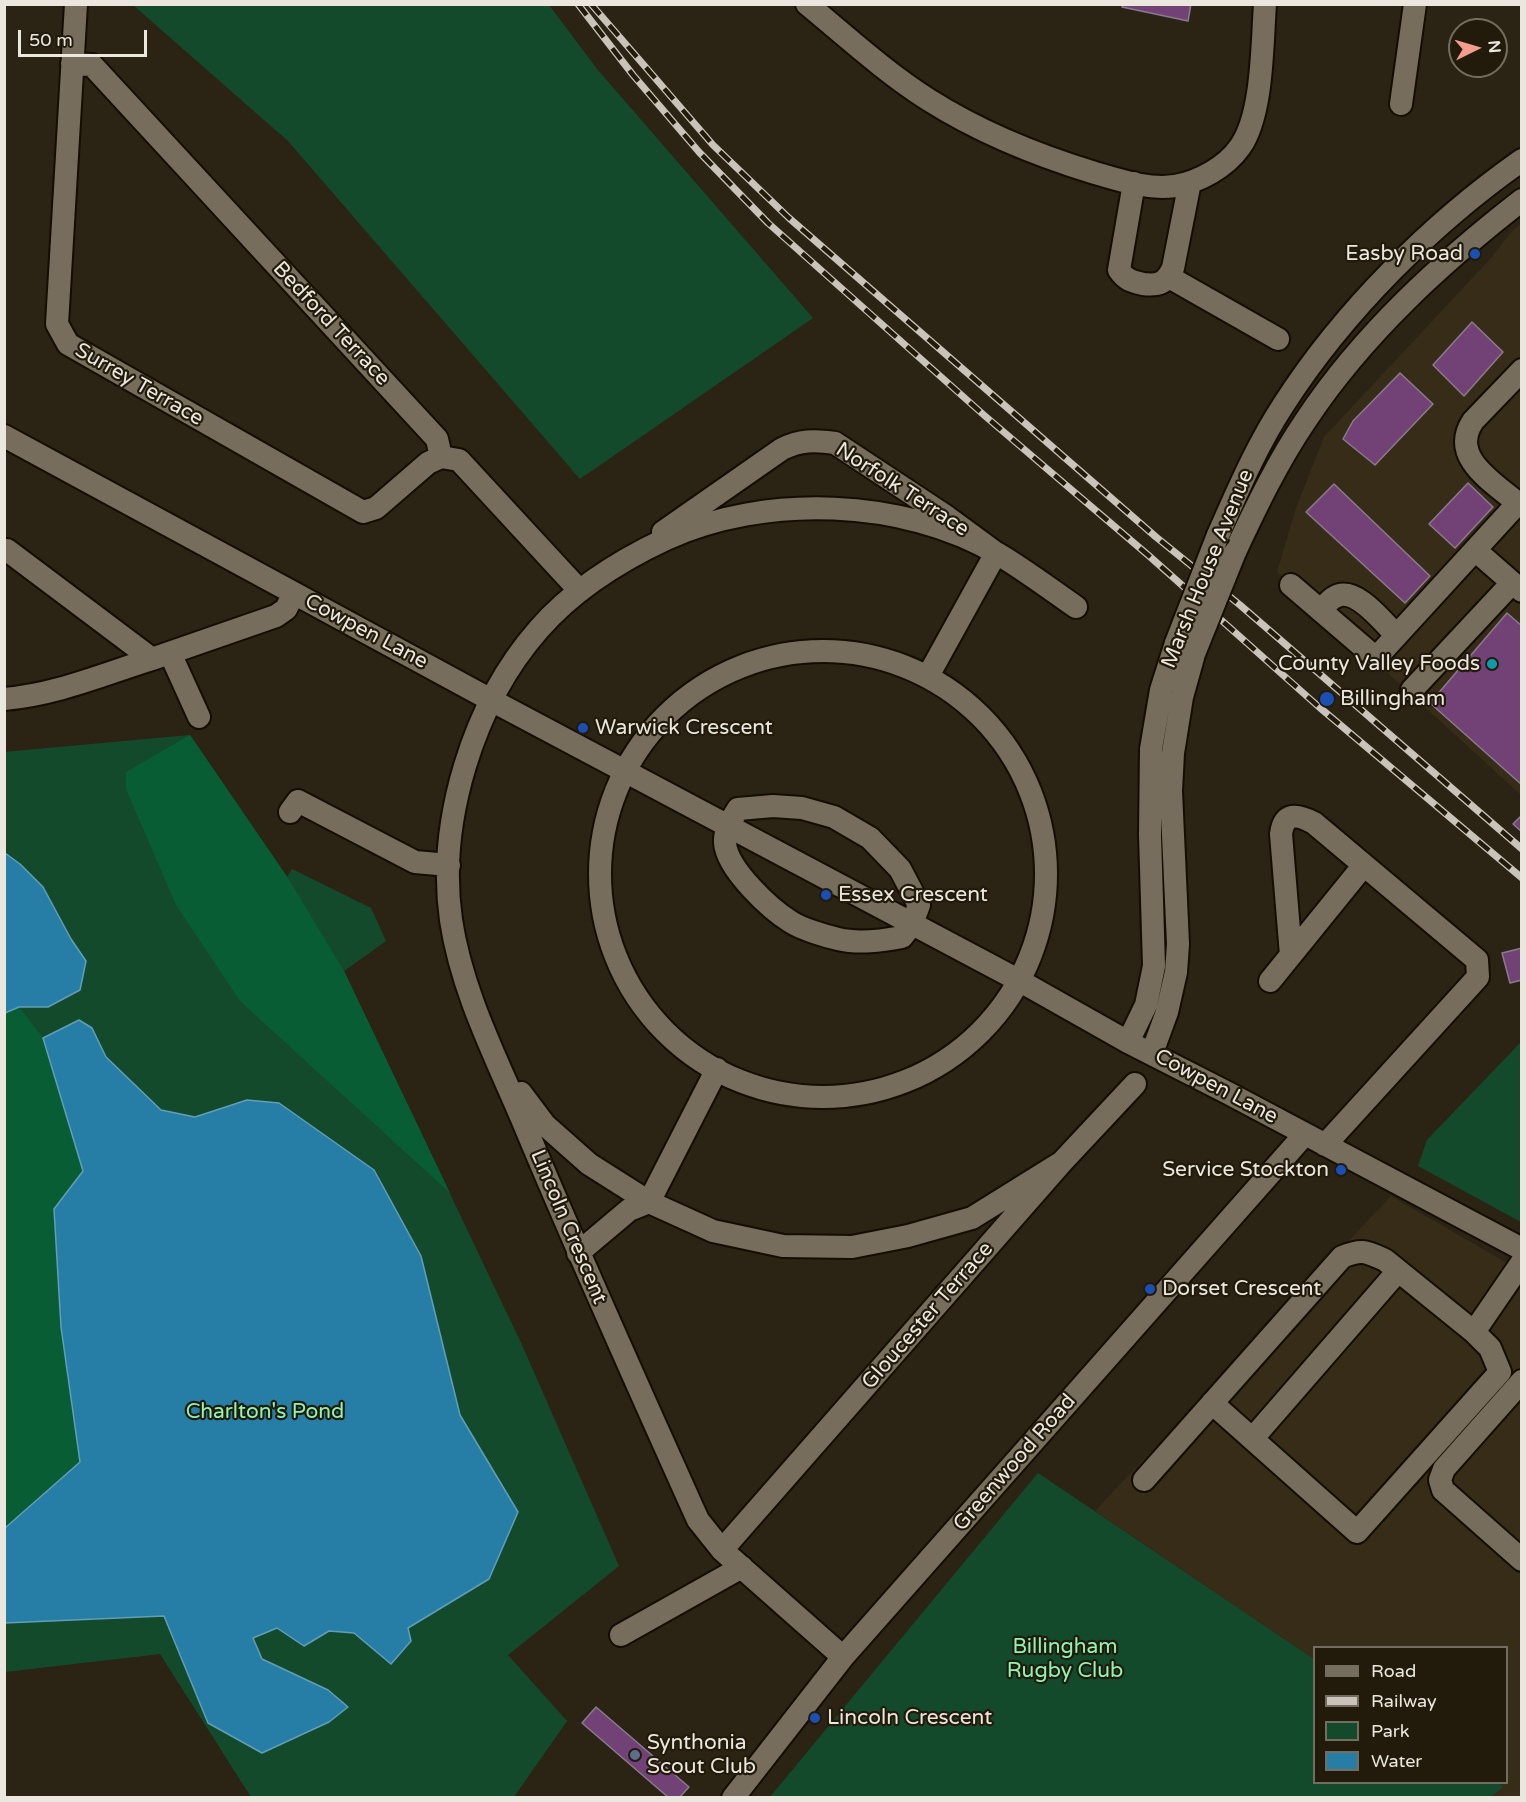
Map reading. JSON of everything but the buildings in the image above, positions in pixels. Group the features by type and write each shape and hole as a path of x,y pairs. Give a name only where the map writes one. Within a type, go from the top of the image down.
{"street":[{"name":"Surrey Terrace","path":"76,4 57,324 68,345 363,512 376,508 428,464 441,457"},
{"path":"818,8 872,58 928,99 986,133 1053,160 1134,183 1160,186 1190,182 1206,176 1240,146 1257,103 1265,4"},
{"path":"1401,104 1415,4"},
{"name":"Bedford Terrace","path":"72,64 92,65 437,439 441,457"},
{"name":"Marsh House Avenue","path":"1152,1053 1167,1012 1176,972 1178,944 1172,831 1172,762 1182,697 1185,649 1218,535 1254,455 1284,404 1353,314 1412,251 1462,204 1521,160"},
{"path":"1134,183 1119,270 1128,281 1155,286 1163,283 1169,277 1173,268 1190,182"},
{"name":"Marsh House Avenue","path":"1128,1042 1146,1005 1154,966 1150,835 1151,749 1161,690 1185,649 1266,487 1306,419 1344,369 1386,321 1435,271 1521,200"},
{"path":"1412,251 1435,271"},
{"path":"1169,277 1277,342"},
{"path":"1291,585 1376,658 1475,550 1520,505 1474,465 1467,455 1466,440 1467,429 1473,421 1521,370"},
{"name":"Cowpen Lane","path":"4,436 491,700 1020,981 1128,1042 1521,1249"},
{"name":"Norfolk Terrace","path":"627,557 782,449 796,442 814,440 835,443 947,517 996,553"},
{"path":"441,457 459,460 580,591"},
{"path":"491,700 504,676 539,628 580,591 627,557 677,534 715,522 767,512 808,508 890,514 951,532 996,553 1076,607"},
{"path":"7,550 161,656 198,717"},
{"path":"1412,690 1517,587 1475,550"},
{"path":"928,676 996,553"},
{"path":"4,699 25,697 61,688 276,616 286,609 294,593"},
{"path":"1321,610 1334,597 1344,593 1355,596 1396,635"},
{"path":"814,651 851,653 879,658 928,676 954,693 987,723 1019,765 1034,796 1047,869 1046,902 1041,933 1031,960 1020,981 978,1034 939,1063 891,1086 846,1096 789,1095 747,1083 683,1049 650,1017 623,976 606,934 598,888 601,849 614,795 626,771 643,742 666,713 691,693 716,678 749,664 792,653 814,651"},
{"name":"Lincoln Crescent","path":"491,700 464,762 453,811 449,866 451,919 464,982 578,1253 698,1520 722,1550 843,1657"},
{"path":"290,812 298,801 415,862 449,866"},
{"path":"773,806 802,808 834,817 870,838 900,869 919,905 912,924 902,937 875,942 840,940 792,924 755,893 734,865 725,843 728,826 738,809 773,806"},
{"path":"1291,955 1281,834 1282,825 1289,818 1300,816 1314,823 1477,960 1478,977 1324,1145"},
{"path":"1270,981 1364,865"},
{"path":"500,1066 544,1125 589,1164 649,1202 713,1231 783,1246 852,1247 908,1236 972,1218 1062,1162"},
{"path":"578,1253 628,1210 649,1202 717,1069"},
{"name":"Gloucester Terrace","path":"722,1550 1062,1162 1135,1084"},
{"name":"Greenwood Road","path":"733,1797 843,1657 1305,1134"},
{"path":"972,1218 990,1246"},
{"path":"1144,1480 1212,1403 1342,1257 1356,1251 1385,1260 1474,1332 1491,1348 1500,1372 1357,1532 1212,1403"},
{"path":"1474,1332 1521,1262"},
{"path":"1253,1438 1398,1271"},
{"path":"1521,1381 1444,1469 1440,1480 1443,1490 1521,1560"},
{"path":"618,1637 742,1567"}],"shaded area":[{"path":"1521,224 1521,795 1277,572 1296,508 1324,437 1491,258 1512,231"},
{"path":"1391,1196 1521,1271 1521,1797 1490,1797 1503,1787 1498,1784 1508,1784 1508,1646 1313,1646 1313,1658 1095,1511"}],"green space":[{"path":"133,5 549,5 597,69 813,318 580,479 288,141"},
{"name":"Charlton's Pond","path":"190,735 287,877 292,869 371,908 386,941 344,971 522,1345 619,1566 508,1655 567,1721 514,1797 251,1797 160,1654 5,1672 4,752"},
{"path":"190,735 288,878 344,971 450,1193 240,1001 176,905 126,789 126,772"},
{"path":"19,1007 43,1038 83,1171 54,1209 61,1327 80,1463 5,1528 4,1013"},
{"path":"1521,1042 1521,1222 1418,1166 1427,1140"},
{"name":"Billingham Rugby Club","path":"1038,1473 1313,1658 1313,1784 1499,1784 1503,1787 1490,1798 770,1797"}],"water":[{"path":"5,853 20,864 43,887 71,939 86,961 80,990 48,1007 19,1007 5,1013"},
{"name":"Charlton's Pond","path":"79,1020 92,1028 106,1057 161,1110 195,1117 247,1100 279,1103 374,1170 421,1256 460,1415 518,1512 489,1579 408,1628 411,1641 391,1664 354,1633 329,1631 304,1646 277,1628 253,1638 262,1659 328,1690 348,1707 329,1722 262,1753 208,1723 164,1616 5,1623 5,1528 80,1462 61,1327 54,1209 83,1171 43,1038"}],"railway":[{"path":"578,4 633,75 699,152 768,223 1319,707 1522,878"},
{"path":"591,4 713,145 789,218 1156,537 1240,605 1522,849"}],"place":[{"name":"Easby Road","path":"1475,254"},
{"name":"County Valley Foods","path":"1492,664"},
{"name":"Billingham","path":"1327,699"},
{"name":"Warwick Crescent","path":"583,728"},
{"name":"Essex Crescent","path":"826,895"},
{"name":"Service Stockton","path":"1341,1170"},
{"name":"Dorset Crescent","path":"1150,1289"},
{"name":"Lincoln Crescent","path":"815,1718"},
{"name":"Synthonia Scout Club","path":"635,1755"}]}
